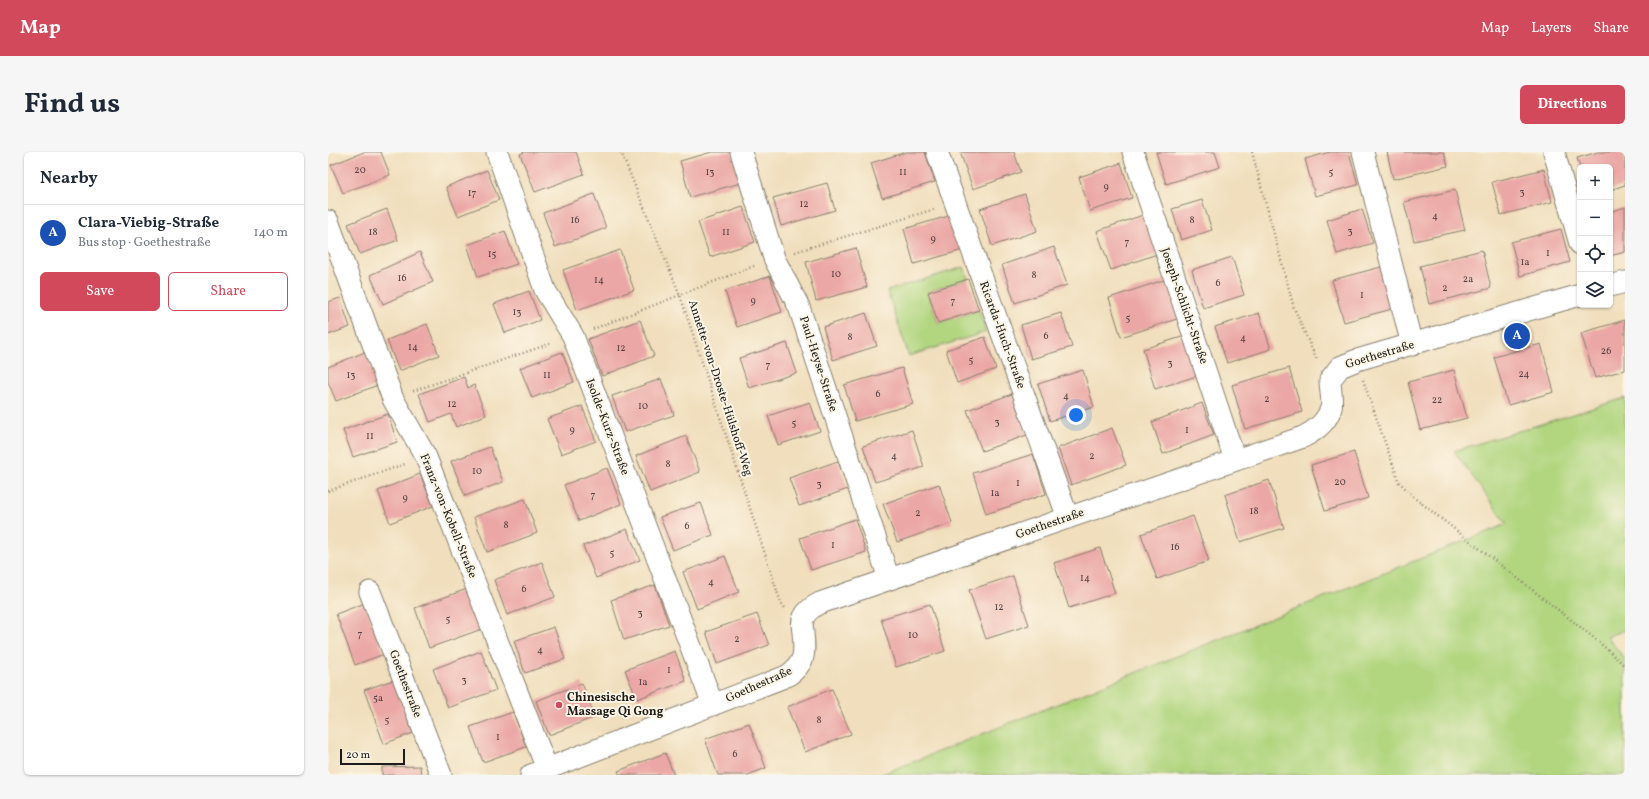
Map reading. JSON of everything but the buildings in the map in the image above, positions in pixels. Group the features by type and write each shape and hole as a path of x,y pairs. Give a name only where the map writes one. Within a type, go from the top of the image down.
{"street":[{"name":"Isolde-Kurz-Straße","path":"497,152 546,290 573,336 713,705"},
{"name":"Paul-Heyse-Straße","path":"741,152 774,258 799,307 889,579"},
{"name":"Ricarda-Huch-Straße","path":"937,152 1068,518"},
{"name":"Joseph-Schlicht-Straße","path":"1133,152 1235,460"},
{"path":"1363,152 1412,345"},
{"path":"1554,152 1578,236"},
{"name":"Franz-von-Kobell-Straße","path":"328,221 393,398 426,457 539,772"},
{"path":"1613,285 1625,282"},
{"name":"Goethestraße","path":"539,772 788,676 797,669 803,660 804,652 802,626 804,617 811,609 820,603 1303,437 1315,430 1325,420 1332,407 1330,380 1340,367 1357,360 1577,296"},
{"name":"Goethestraße","path":"370,592 441,775"}],"path":[{"name":"Annette-von-Droste-Hülshoff-Weg","path":"621,152 680,295 781,603 802,626"},
{"path":"1252,152 1294,308 1314,354 1330,380"},
{"path":"393,398 573,336 774,258 955,203"},
{"path":"1357,360 1398,482 1416,499 1598,641 1625,666"},
{"path":"328,491 426,457"}],"green space":[{"path":"964,267 968,279 928,292 938,323 979,310 986,332 909,356 887,291"},
{"path":"1625,398 1625,630 1607,637 1625,659 1625,775 880,775 1507,524 1454,451"}],"place":[{"name":"Clara-Viebig-Straße","path":"1517,336"},
{"name":"Chinesische Massage Qi Gong","path":"559,705"}]}
